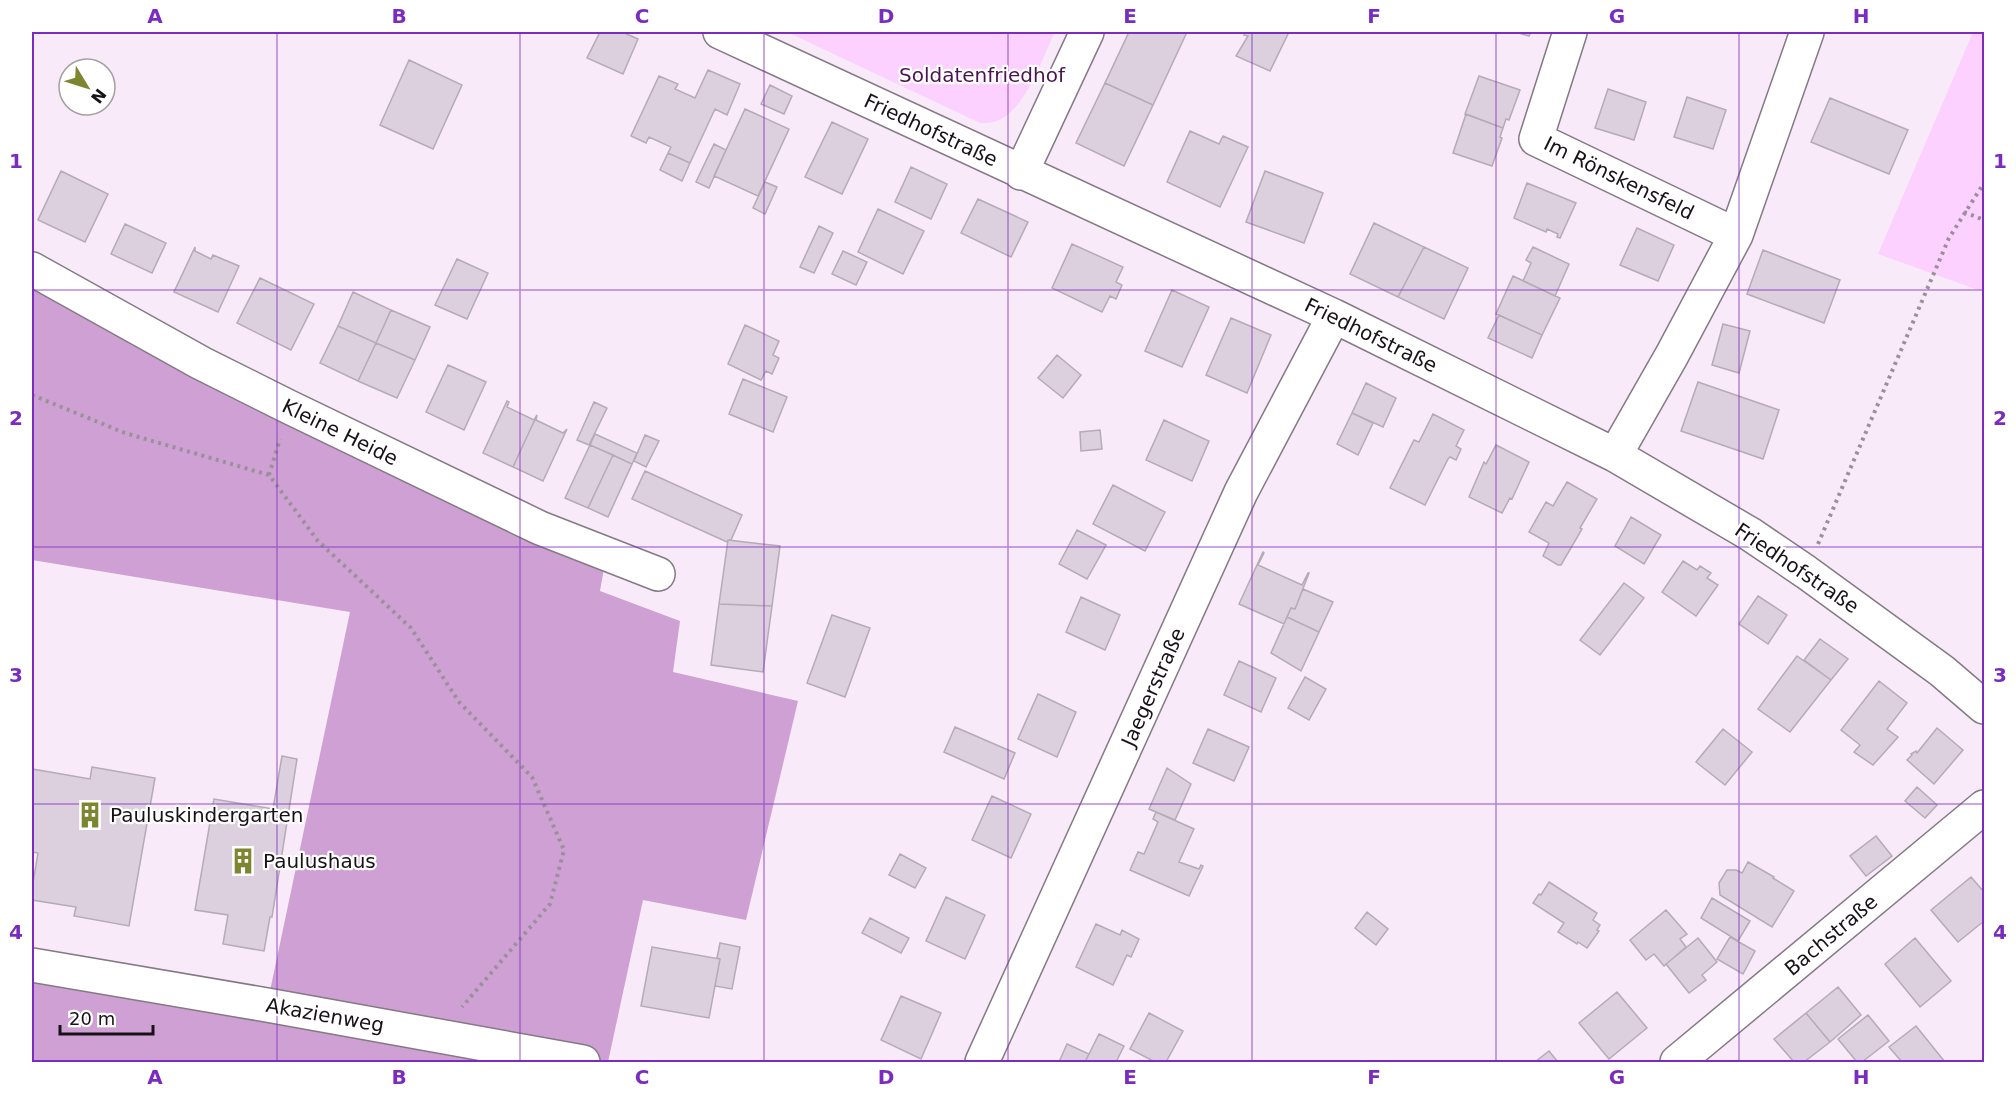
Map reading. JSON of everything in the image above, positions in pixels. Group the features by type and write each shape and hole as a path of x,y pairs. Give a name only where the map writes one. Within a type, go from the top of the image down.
{"street":[{"name":"Friedhofstraße","path":"720,32 1334,316 1615,455 1750,534 1806,572 1941,671 1984,707"},
{"path":"1022,173 1087,32"},
{"name":"Im Rönskensfeld","path":"1570,32 1536,138 1736,235"},
{"path":"1615,455 1736,235 1807,32"},
{"name":"Kleine Heide","path":"32,269 201,363 289,407 540,528 658,574"},
{"name":"Jaegerstraße","path":"982,1062 1241,492 1334,316"},
{"name":"Bachstraße","path":"1677,1062 1984,807"},
{"name":"Akazienweg","path":"32,965 583,1062"}],"path":[{"path":"1806,572 1949,238 1984,183"},
{"path":"1964,212 1984,220"},
{"path":"32,395 124,433 269,476 318,541 411,628 459,702 532,777 564,850 550,903 439,1036"}],"green space":[{"name":"Soldatenfriedhof","path":"787,32 1055,32 1038,70 1015,108 1005,117 994,122 980,123"},
{"path":"1973,32 1984,32 1984,292 1878,254"}],"shaded area":[{"path":"32,283 604,568 600,591 680,621 673,672 798,701 746,920 643,900 608,1062 32,1062 32,965 267,1005 350,612 32,560"}],"building":[{"path":"600,32 622,32 638,39 623,74 587,58"},
{"path":"1129,32 1187,32 1153,105 1105,83"},
{"path":"1246,32 1289,32 1270,71 1236,56 1248,36 1244,35"},
{"path":"1515,32 1531,32 1529,36"},
{"path":"409,60 462,85 433,149 380,125"},
{"path":"708,70 740,84 727,115 715,109 690,163 668,153 671,147 649,137 646,143 631,136 659,76 678,84 675,89 695,98"},
{"path":"1479,76 1520,90 1509,120 1506,119 1503,128 1465,114"},
{"path":"1105,83 1153,105 1124,166 1076,143"},
{"path":"770,85 792,96 784,114 761,104"},
{"path":"1608,89 1646,102 1634,140 1595,128"},
{"path":"1687,97 1726,110 1713,149 1674,137"},
{"path":"1830,98 1908,130 1889,174 1811,142"},
{"path":"745,109 789,129 758,196 714,176"},
{"path":"1466,114 1503,128 1500,137 1502,138 1492,166 1453,153"},
{"path":"832,122 868,139 842,194 805,177"},
{"path":"1190,131 1219,144 1223,136 1248,147 1220,207 1167,182"},
{"path":"714,144 726,150 709,188 696,182"},
{"path":"668,153 690,163 682,181 660,170"},
{"path":"911,167 947,184 931,219 895,202"},
{"path":"61,171 108,194 85,242 38,220"},
{"path":"1265,171 1323,193 1304,243 1246,222"},
{"path":"765,182 777,187 765,214 753,208"},
{"path":"1527,183 1576,203 1560,238 1557,237 1558,234 1547,229 1546,232 1514,218"},
{"path":"978,199 1028,222 1011,257 961,233"},
{"path":"878,209 924,231 903,274 858,252"},
{"path":"1374,223 1424,247 1398,297 1350,274"},
{"path":"125,224 166,243 152,273 111,254"},
{"path":"819,226 833,233 814,273 800,267"},
{"path":"1637,228 1674,245 1658,281 1620,265"},
{"path":"1072,244 1123,267 1116,282 1122,285 1116,299 1110,296 1102,312 1052,288"},
{"path":"195,247 195,251 211,259 213,255 239,266 218,312 174,292"},
{"path":"1424,247 1468,268 1444,319 1398,297"},
{"path":"1533,247 1569,264 1555,296 1523,281 1531,263 1526,260"},
{"path":"1763,250 1840,280 1824,323 1747,294"},
{"path":"843,251 867,262 856,285 832,274"},
{"path":"457,259 488,273 467,319 435,305"},
{"path":"1513,276 1560,298 1542,335 1496,314"},
{"path":"260,278 314,304 291,350 237,323"},
{"path":"1172,290 1209,307 1182,367 1145,351"},
{"path":"353,292 391,310 376,343 338,326"},
{"path":"391,310 430,327 415,360 376,343"},
{"path":"1499,315 1542,335 1532,358 1488,338"},
{"path":"1231,318 1271,335 1247,393 1206,375"},
{"path":"1723,324 1750,331 1739,373 1712,365"},
{"path":"745,325 779,341 773,355 779,358 772,374 766,371 761,380 728,364"},
{"path":"338,326 376,343 358,381 320,363"},
{"path":"376,343 415,360 397,398 358,381"},
{"path":"1057,355 1081,375 1063,398 1038,378"},
{"path":"448,365 486,382 464,430 426,412"},
{"path":"743,379 787,397 773,432 729,414"},
{"path":"1698,382 1779,410 1763,459 1681,431"},
{"path":"1366,383 1396,398 1383,427 1352,413"},
{"path":"507,401 509,402 507,407 534,420 537,415 513,467 483,453"},
{"path":"594,402 607,408 589,445 577,440"},
{"path":"1352,413 1373,423 1358,455 1337,444"},
{"path":"1433,414 1464,430 1456,446 1461,449 1456,460 1450,457 1448,459 1425,505 1390,488 1414,440 1419,442"},
{"path":"537,415 536,420 563,433 567,429 543,481 513,467"},
{"path":"1164,420 1209,441 1192,481 1146,460"},
{"path":"1100,430 1102,449 1081,451 1080,432"},
{"path":"595,434 637,453 632,464 590,445"},
{"path":"645,435 659,441 646,467 634,461"},
{"path":"590,445 613,455 588,508 565,498"},
{"path":"1496,445 1529,462 1512,499 1510,498 1502,513 1469,497 1484,462 1486,464"},
{"path":"613,455 632,464 608,517 588,508"},
{"path":"645,471 742,515 731,540 727,542 632,499"},
{"path":"1567,482 1597,499 1561,565 1558,565 1543,556 1549,543 1529,532 1546,502 1553,506"},
{"path":"1113,485 1165,512 1145,551 1093,524"},
{"path":"1631,517 1661,535 1644,564 1615,546"},
{"path":"1077,530 1106,545 1087,579 1059,564"},
{"path":"728,540 780,546 772,606 719,604"},
{"path":"1263,552 1258,565 1302,585 1309,573 1295,609 1291,608 1284,624 1239,604"},
{"path":"1683,561 1697,570 1700,566 1711,573 1707,578 1718,585 1696,616 1662,592"},
{"path":"1624,583 1644,598 1600,655 1580,640"},
{"path":"1303,589 1333,602 1319,632 1287,617 1291,608 1295,609"},
{"path":"1758,596 1787,615 1768,644 1739,624"},
{"path":"1081,597 1120,615 1105,650 1066,632"},
{"path":"719,604 772,606 763,672 711,665"},
{"path":"832,615 870,628 845,697 807,683"},
{"path":"1287,617 1319,632 1301,671 1271,653"},
{"path":"1820,639 1848,659 1831,680 1804,660"},
{"path":"1797,656 1831,680 1790,732 1758,709"},
{"path":"1239,661 1276,678 1261,712 1224,695"},
{"path":"1305,677 1326,689 1309,720 1288,708"},
{"path":"1879,681 1907,703 1887,729 1898,737 1873,765 1854,752 1860,745 1841,730"},
{"path":"1038,694 1076,712 1057,757 1018,739"},
{"path":"955,727 1015,753 1004,779 944,752"},
{"path":"1937,728 1963,750 1934,784 1907,760 1911,754 1916,751 1917,753"},
{"path":"1208,729 1249,747 1234,781 1193,763"},
{"path":"1723,729 1752,752 1725,785 1696,762"},
{"name":"Paulushaus","path":"282,756 297,759 272,917 270,917 264,951 223,944 228,915 195,910 214,799 273,809"},
{"name":"Pauluskindergarten","path":"92,767 155,778 129,926 74,916 76,907 32,900 38,853 32,852 32,769 90,779"},
{"path":"1167,768 1191,784 1175,820 1149,809"},
{"path":"1917,787 1937,805 1925,818 1905,801"},
{"path":"992,796 1031,814 1011,858 972,840"},
{"path":"1156,812 1194,829 1179,862 1199,869 1201,865 1203,866 1189,896 1130,870 1138,852 1144,854 1158,822 1153,819"},
{"path":"1876,836 1892,856 1866,876 1850,856"},
{"path":"900,854 926,868 915,888 889,875"},
{"path":"1748,862 1794,891 1772,927 1720,895 1719,883 1727,870 1742,873"},
{"path":"1971,877 1984,892 1984,921 1958,942 1931,910"},
{"path":"1549,882 1597,913 1593,920 1600,925 1597,930 1599,931 1587,948 1558,932 1564,923 1533,903"},
{"path":"946,897 985,915 965,959 926,941"},
{"path":"1712,898 1750,921 1738,941 1701,918"},
{"path":"1666,910 1687,934 1680,939 1686,947 1664,966 1654,954 1646,960 1630,940"},
{"path":"1367,912 1388,929 1376,945 1355,928"},
{"path":"870,918 909,938 901,953 862,933"},
{"path":"1096,924 1120,935 1122,930 1139,939 1131,957 1127,955 1113,985 1076,967"},
{"path":"1730,937 1755,951 1743,974 1717,959"},
{"path":"1698,938 1717,962 1702,975 1706,980 1689,993 1666,964"},
{"path":"1915,938 1951,981 1920,1007 1885,964"},
{"path":"720,943 740,947 732,989 715,986 720,959 717,958"},
{"path":"652,947 720,959 709,1018 641,1006"},
{"path":"1838,987 1861,1015 1830,1042 1806,1013"},
{"path":"1617,992 1647,1028 1609,1059 1579,1023"},
{"path":"901,996 941,1013 921,1059 881,1040"},
{"path":"1149,1013 1183,1031 1166,1062 1155,1062 1130,1049"},
{"path":"1806,1013 1830,1042 1804,1062 1794,1062 1774,1039"},
{"path":"1868,1015 1889,1041 1862,1062 1857,1062 1838,1039"},
{"path":"1916,1026 1945,1062 1902,1062 1889,1047"},
{"path":"1099,1034 1124,1046 1116,1062 1085,1062"},
{"path":"1067,1044 1089,1054 1085,1062 1059,1062"},
{"path":"1549,1051 1558,1062 1535,1062"}],"place":[{"name":"Pauluskindergarten","path":"90,815"},
{"name":"Paulushaus","path":"243,861"}]}
